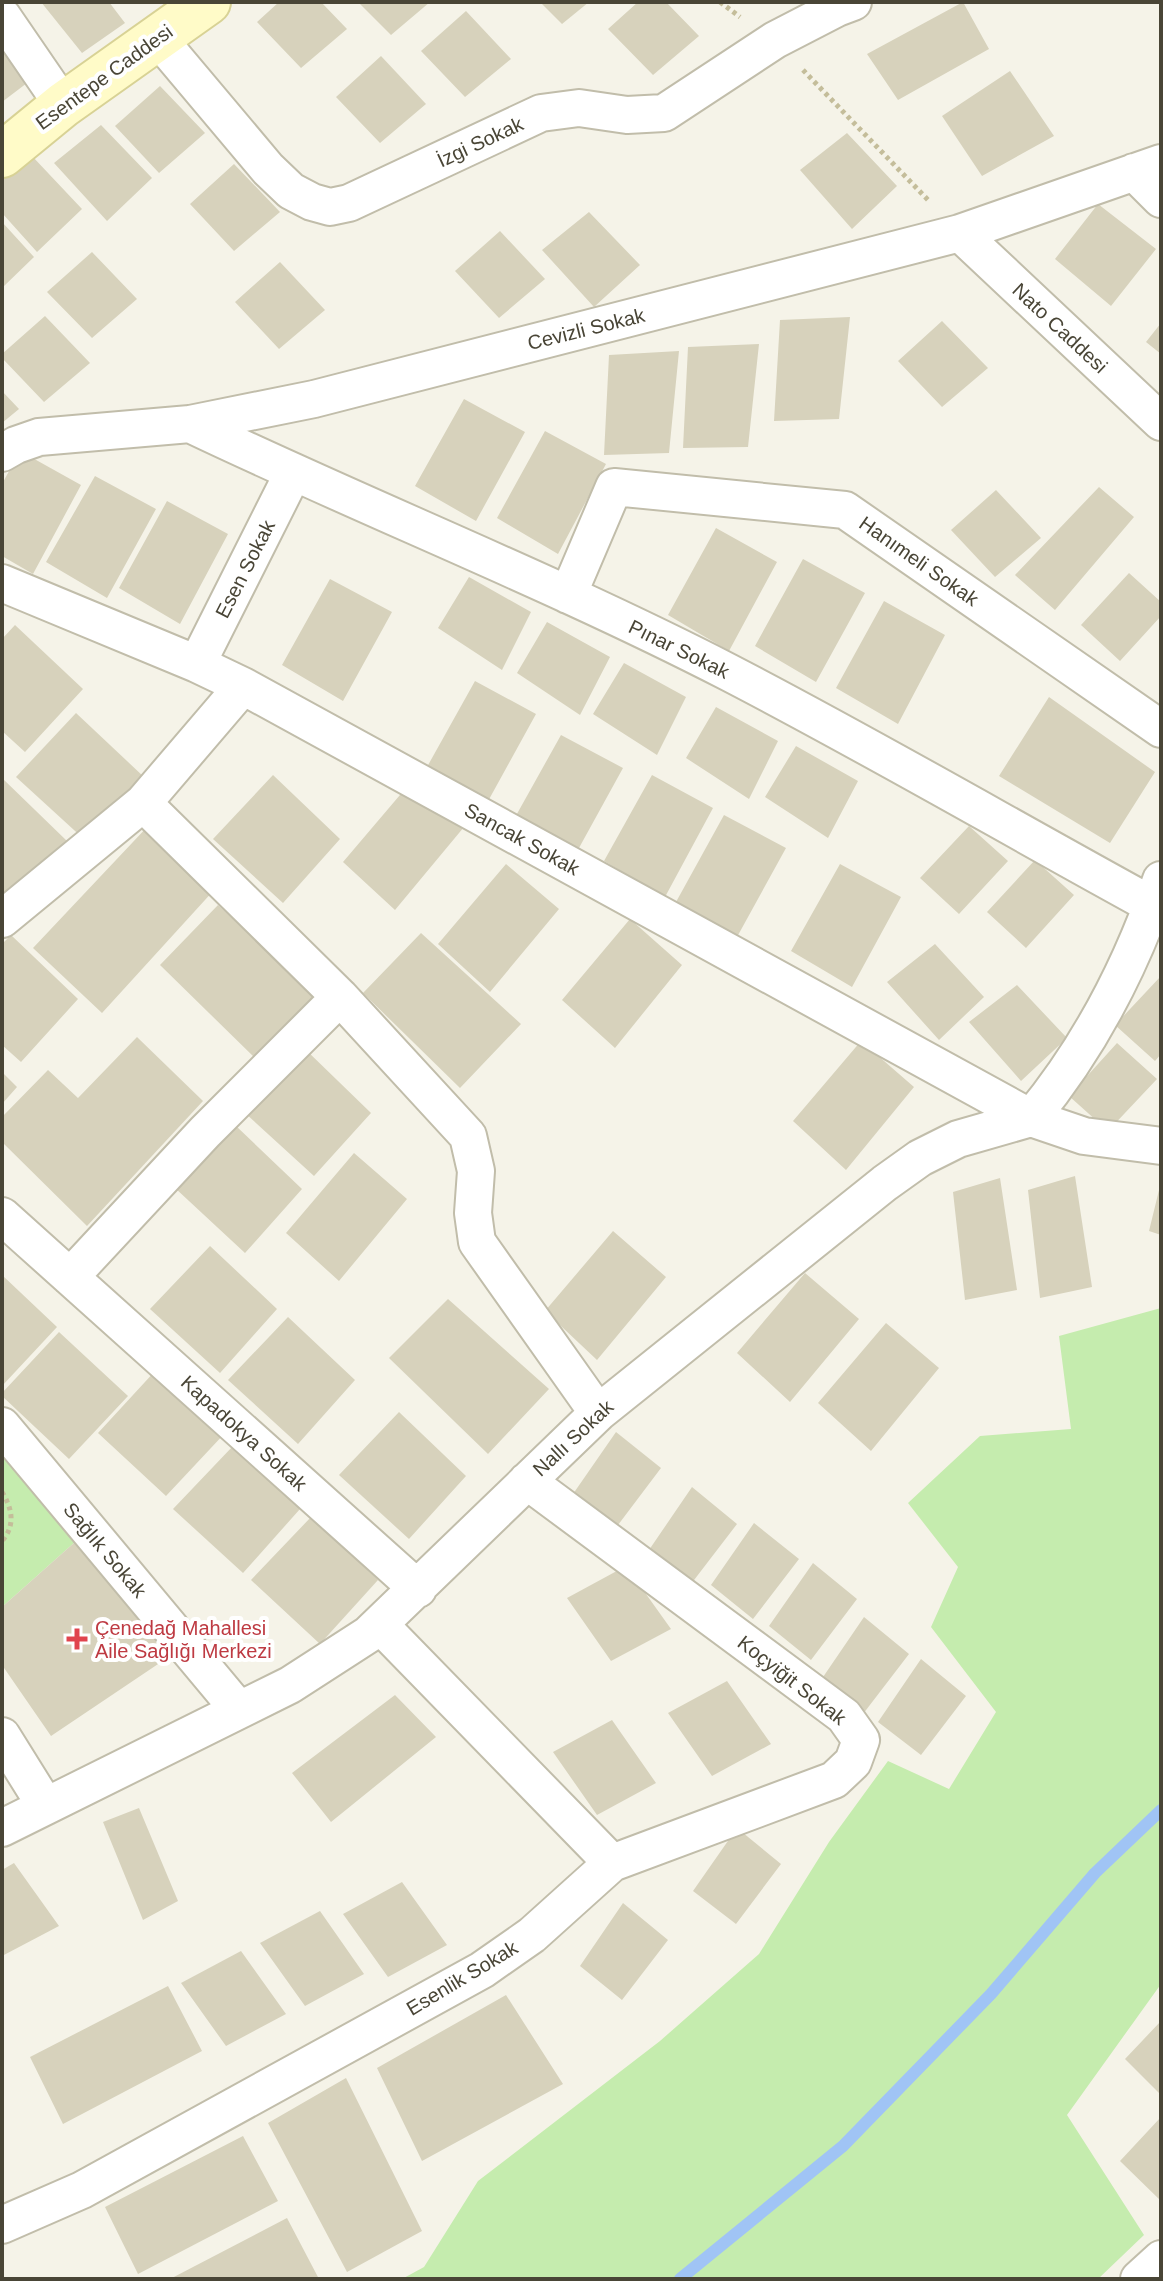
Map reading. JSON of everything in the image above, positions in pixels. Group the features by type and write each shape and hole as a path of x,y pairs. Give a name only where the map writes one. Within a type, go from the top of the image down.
{"street":[{"name":"Esentepe Caddesi","path":"2,155 63,105 208,2"},
{"name":"İzgi Sokak","path":"157,37 268,169 291,191 330,207 349,203 541,113 579,108 627,115 664,113 775,40 853,2"},
{"path":"2,16 63,105"},
{"path":"1147,167 1161,199"},
{"name":"Cevizli Sokak","path":"2,453 39,437 190,424 314,399 960,233 1147,167"},
{"name":"Nato Caddesi","path":"960,233 1161,422"},
{"name":"Pınar Sokak","path":"190,424 568,595 728,672 1157,893 1120,982 1089,1040 1064,1078 1031,1118"},
{"name":"Esen Sokak","path":"197,664 293,473"},
{"name":"Hanımeli Sokak","path":"568,595 614,487 845,510 1161,729"},
{"name":"Sancak Sokak","path":"2,583 243,686 1031,1118"},
{"path":"2,919 143,803 243,686"},
{"path":"143,803 340,997 468,1136 476,1171 473,1213 477,1242 598,1413"},
{"path":"70,1277 205,1132 340,997"},
{"path":"1031,1118 1084,1136 1161,1146"},
{"name":"Nallı Sokak","path":"2,1828 301,1678 380,1625 598,1413 861,1202 920,1158 958,1139 1031,1118"},
{"name":"Kapadokya Sokak","path":"2,1216 418,1589"},
{"name":"Sağlık Sokak","path":"2,1426 239,1710"},
{"name":"Koçyiğit Sokak","path":"527,1481 844,1716 861,1740 853,1762 834,1780 612,1863"},
{"path":"380,1625 612,1863"},
{"path":"2,1736 45,1805"},
{"name":"Esenlik Sokak","path":"2,2225 82,2190 482,1970 532,1935 612,1863"},
{"path":"1139,2279 1161,2259"}],"path":[{"path":"775,40 960,233"},
{"path":"2,1492 10,1505 11,1524 2,1541"}],"green space":[{"path":"1161,1308 1161,1984 1067,2115 1144,2235 1098,2279 402,2279 424,2267 478,2181 660,2041 759,1954 829,1842 888,1761 949,1789 996,1712 931,1627 958,1567 908,1503 980,1436 1071,1429 1059,1336"},
{"path":"2,1456 75,1542 2,1607"}],"building":[{"path":"41,2 109,2 125,23 82,53"},
{"path":"279,2 321,2 347,29 301,68 257,22"},
{"path":"358,2 430,2 391,35"},
{"path":"540,2 589,2 562,24"},
{"path":"638,2 666,2 699,36 653,75 608,29"},
{"path":"963,2 989,49 898,100 867,54"},
{"path":"466,11 511,59 465,97 421,51"},
{"path":"2,46 27,83 2,102"},
{"path":"381,56 426,104 380,143 336,97"},
{"path":"1010,71 1054,136 982,176 942,116"},
{"path":"160,86 205,133 159,173 115,126"},
{"path":"101,125 152,178 107,221 54,163"},
{"path":"847,133 897,186 852,229 800,170"},
{"path":"32,156 82,209 37,252 2,213 2,180"},
{"path":"234,164 280,212 234,251 190,204"},
{"path":"1098,204 1156,249 1111,306 1055,259"},
{"path":"589,212 640,265 594,307 542,250"},
{"path":"2,222 34,257 2,288"},
{"path":"500,231 545,279 499,318 455,271"},
{"path":"92,252 137,299 92,338 47,292"},
{"path":"280,262 325,310 279,349 235,302"},
{"path":"45,316 90,363 44,402 2,358 2,354"},
{"path":"850,317 839,419 774,421 780,320"},
{"path":"942,321 988,368 942,407 898,361"},
{"path":"1161,323 1161,354 1146,342"},
{"path":"759,344 748,447 683,448 688,347"},
{"path":"679,351 669,453 604,455 609,355"},
{"path":"2,391 19,409 2,423"},
{"path":"464,399 525,432 476,521 415,486"},
{"path":"545,431 606,464 558,554 497,518"},
{"path":"20,451 81,485 33,574 2,556 2,484"},
{"path":"95,476 156,509 107,598 46,562"},
{"path":"1099,487 1134,517 1055,610 1015,575"},
{"path":"996,490 1041,538 995,577 951,530"},
{"path":"167,501 228,534 180,624 119,588"},
{"path":"716,528 777,562 729,651 668,615"},
{"path":"803,559 865,593 816,682 755,646"},
{"path":"1129,573 1161,602 1161,616 1120,661 1081,625"},
{"path":"469,577 531,612 502,670 438,628"},
{"path":"330,579 392,612 343,701 282,665"},
{"path":"884,601 945,635 898,724 836,688"},
{"path":"547,622 610,657 580,715 517,673"},
{"path":"15,625 83,689 25,752 2,731 2,639"},
{"path":"624,663 686,697 657,755 593,714"},
{"path":"475,681 536,714 487,803 427,767"},
{"path":"1049,697 1155,772 1110,843 999,776"},
{"path":"716,707 778,741 749,799 686,758"},
{"path":"76,713 144,777 86,841 16,777"},
{"path":"561,735 623,768 574,857 513,821"},
{"path":"796,746 858,781 828,838 765,797"},
{"path":"273,775 340,839 283,903 213,839"},
{"path":"652,775 713,808 665,897 604,861"},
{"path":"2,778 67,841 10,904 2,897"},
{"path":"411,782 464,827 395,910 343,862"},
{"path":"724,815 786,848 737,937 676,902"},
{"path":"149,825 215,889 102,1013 33,948"},
{"path":"969,826 1008,861 959,914 920,878"},
{"path":"1035,860 1074,895 1026,948 987,912"},
{"path":"506,864 559,909 490,992 438,944"},
{"path":"840,864 901,897 852,987 791,951"},
{"path":"218,905 318,996 258,1061 160,965"},
{"path":"630,919 682,965 615,1048 562,1000"},
{"path":"421,933 521,1024 460,1088 363,993"},
{"path":"11,935 78,999 21,1062 2,1045 2,944"},
{"path":"935,944 984,997 939,1040 887,982"},
{"path":"1161,976 1161,1054 1155,1061 1115,1025"},
{"path":"1017,985 1067,1038 1021,1081 969,1022"},
{"path":"137,1037 203,1101 87,1226 2,1142 2,1117 48,1070 78,1098"},
{"path":"861,1041 914,1087 846,1170 793,1121"},
{"path":"1117,1043 1157,1079 1108,1131 1069,1096"},
{"path":"304,1048 371,1113 314,1176 244,1112"},
{"path":"2,1072 17,1087 2,1104"},
{"path":"235,1125 302,1189 245,1253 175,1188"},
{"path":"354,1153 407,1199 339,1281 286,1233"},
{"path":"1075,1176 1092,1287 1040,1298 1028,1190"},
{"path":"1000,1178 1017,1290 965,1300 953,1192"},
{"path":"1161,1186 1161,1235 1149,1231"},
{"path":"613,1231 666,1277 597,1360 545,1311"},
{"path":"210,1246 277,1309 220,1373 150,1309"},
{"path":"805,1273 859,1319 790,1402 737,1353"},
{"path":"2,1275 57,1327 2,1386"},
{"path":"448,1299 549,1389 488,1454 389,1358"},
{"path":"288,1317 355,1380 298,1444 228,1380"},
{"path":"886,1323 939,1368 871,1451 818,1403"},
{"path":"59,1332 128,1396 69,1459 2,1396"},
{"path":"156,1370 225,1433 166,1496 98,1433"},
{"path":"399,1412 466,1476 409,1539 339,1475"},
{"path":"616,1432 661,1468 615,1529 573,1494"},
{"path":"233,1446 300,1509 243,1573 173,1509"},
{"path":"692,1487 737,1524 691,1584 649,1550"},
{"path":"311,1517 378,1580 320,1644 251,1580"},
{"path":"754,1523 799,1559 753,1619 711,1585"},
{"path":"75,1542 173,1654 51,1736 2,1665 2,1607"},
{"path":"813,1563 857,1599 811,1660 769,1626"},
{"path":"626,1566 671,1629 611,1661 567,1598"},
{"path":"864,1617 909,1654 863,1714 821,1680"},
{"path":"921,1659 966,1696 921,1755 878,1722"},
{"path":"727,1681 771,1744 712,1776 668,1713"},
{"path":"395,1695 436,1737 331,1822 292,1773"},
{"path":"612,1720 656,1783 597,1815 553,1752"},
{"path":"139,1808 178,1901 143,1920 103,1822"},
{"path":"737,1828 781,1864 736,1924 693,1891"},
{"path":"14,1863 59,1926 2,1956 2,1870"},
{"path":"402,1882 447,1945 388,1977 343,1914"},
{"path":"623,1903 668,1940 622,2000 580,1966"},
{"path":"320,1911 364,1974 305,2006 260,1943"},
{"path":"241,1951 286,2014 226,2046 181,1983"},
{"path":"168,1986 202,2051 63,2124 30,2057"},
{"path":"506,1995 563,2084 422,2161 377,2068"},
{"path":"1161,2021 1161,2095 1125,2059"},
{"path":"346,2078 422,2231 347,2272 268,2123"},
{"path":"1161,2117 1161,2201 1120,2161"},
{"path":"243,2136 278,2201 138,2274 105,2207"},
{"path":"287,2218 319,2279 170,2279"}],"waterway":[{"path":"680,2279 843,2146 991,1994 1095,1873 1161,1810"}],"place":[{"name":"Çenedağ Mahallesi Aile Sağlığı Merkezi","path":"77,1639"}]}
